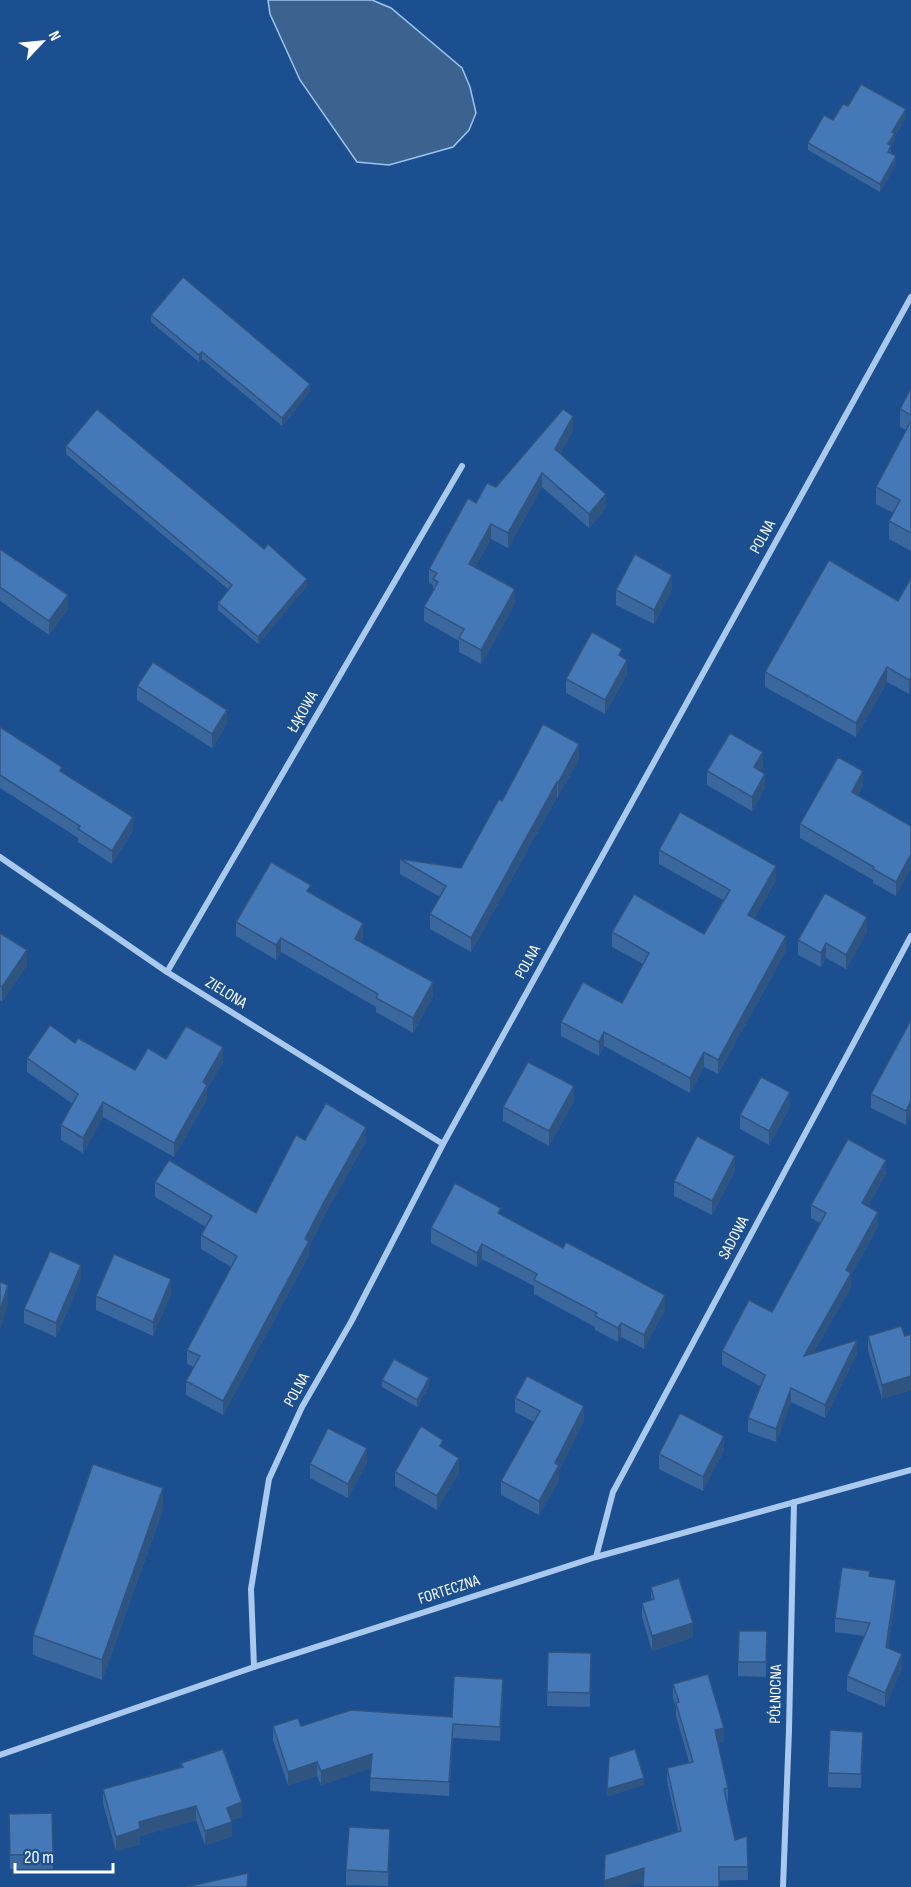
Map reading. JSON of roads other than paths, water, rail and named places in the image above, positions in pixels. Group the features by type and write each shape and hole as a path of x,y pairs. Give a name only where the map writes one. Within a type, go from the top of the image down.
{"street":[{"name":"POLNA","path":"254,1667 251,1589 269,1479 302,1407 351,1322 443,1144 911,297"},
{"name":"ŁĄKOWA","path":"167,972 462,466"},
{"name":"ZIELONA","path":"0,857 167,972 443,1144"},
{"name":"SADOWA","path":"596,1557 613,1492 911,936"},
{"name":"FORTECZNA","path":"0,1755 254,1667 596,1557 911,1470"},
{"name":"PÓŁNOCNA","path":"783,1887 794,1502"}],"water":[{"path":"268,0 372,0 391,8 462,68 470,87 476,113 469,130 453,147 389,165 357,162 300,80 270,14"}]}
